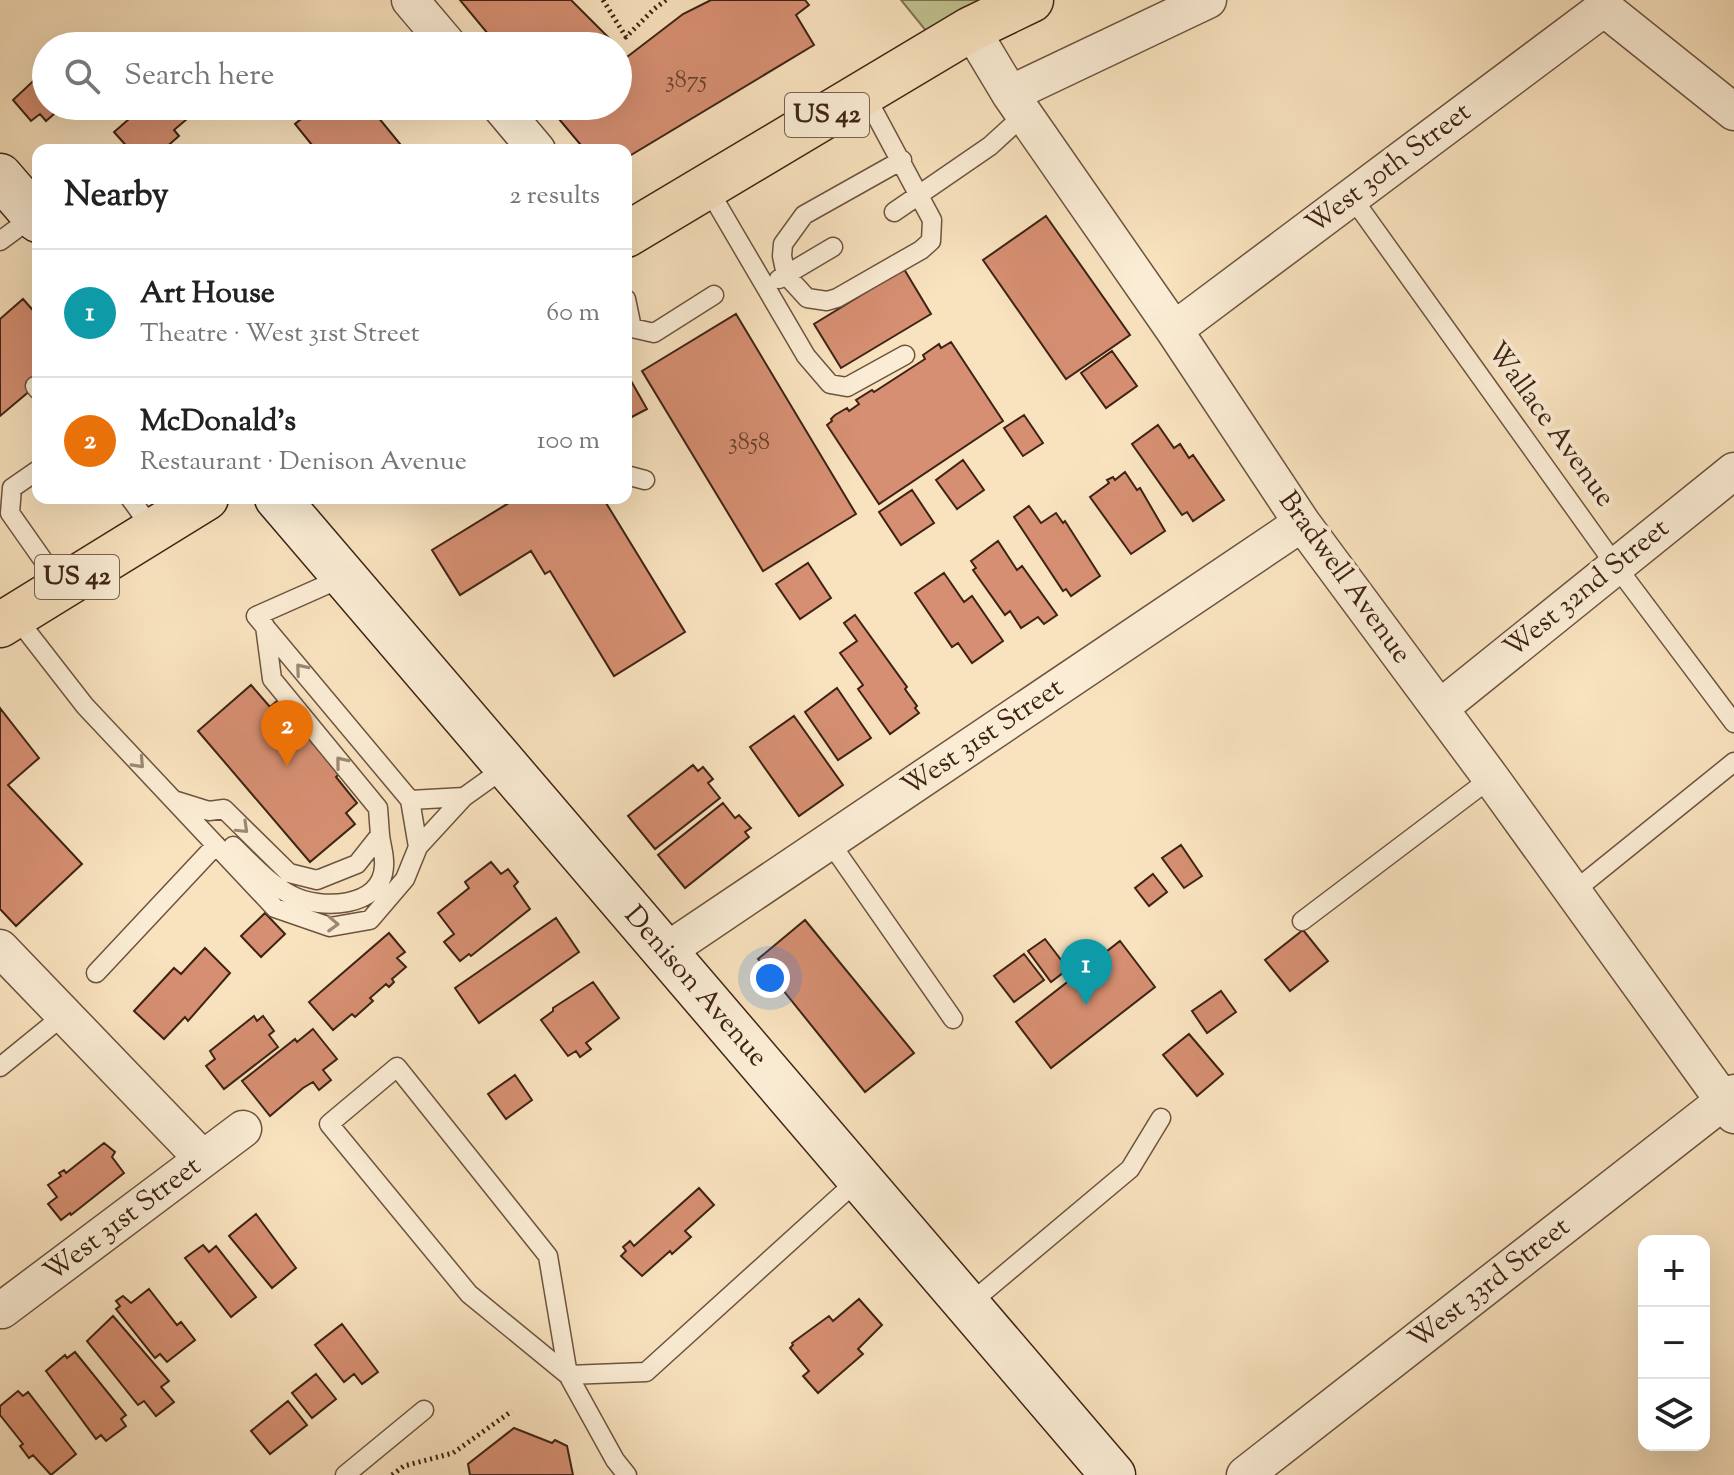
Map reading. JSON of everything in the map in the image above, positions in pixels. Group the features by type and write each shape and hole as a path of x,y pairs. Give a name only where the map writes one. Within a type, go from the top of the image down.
{"main road":[{"name":"US 42","path":"632,231 971,29 1031,0"},
{"path":"0,176 24,226"},
{"name":"US 42","path":"8,620 62,587 142,514 182,504"},
{"name":"Denison Avenue","path":"282,504 1113,1475"}],"street":[{"path":"410,0 437,32"},
{"path":"1018,104 1208,0"},
{"name":"West 30th Street","path":"1174,330 1604,8 1734,112"},
{"name":"Bradwell Avenue","path":"971,29 1018,104 1302,523 1730,1104"},
{"path":"512,120 532,144"},
{"name":"West 32nd Street","path":"1440,708 1734,471"},
{"name":"West 31st Street","path":"665,952 1302,523"},
{"path":"0,948 203,1159"},
{"name":"West 33rd Street","path":"1245,1475 1730,1104"},
{"name":"West 31st Street","path":"2,1310 243,1129"}],"lane":[{"path":"864,93 902,160 932,220 931,241 921,250 837,298 827,301 807,298 786,275 783,244 804,215 902,160"},
{"path":"894,212 990,146 1018,104"},
{"path":"707,187 806,356 830,384 847,387 905,355"},
{"name":"Wallace Avenue","path":"1351,196 1616,566 1734,723"},
{"path":"766,286 833,247"},
{"path":"632,330 654,333 714,295"},
{"path":"32,474 12,488 10,513 62,587"},
{"path":"632,477 645,480"},
{"path":"260,621 344,577"},
{"path":"8,620 275,908 330,927 370,920 405,879 418,847 464,797 506,767"},
{"path":"260,621 410,800 418,847"},
{"path":"209,811 215,828 270,883 295,897 332,904 356,901 374,890 384,869 378,808 272,679 260,621"},
{"path":"1573,892 1734,762"},
{"path":"1302,921 1491,778"},
{"path":"410,800 464,797"},
{"path":"175,801 209,811 224,809 289,873 317,880 357,864 380,835"},
{"path":"829,841 953,1019"},
{"path":"96,973 216,845"},
{"path":"0,1067 64,1015"},
{"path":"627,1475 615,1460 568,1375 548,1256 397,1067 329,1124 469,1294 568,1375 646,1372 859,1179"},
{"path":"968,1305 1130,1169 1161,1118"},
{"path":"345,1475 424,1410"}],"path":[{"path":"603,0 623,32"},
{"path":"631,32 666,0"},
{"path":"392,1475 404,1466 453,1453 512,1411"}],"green space":[{"path":"901,0 1031,0 940,48"}],"building":[{"path":"460,0 571,0 603,32 486,32"},
{"path":"711,0 805,0 809,5 796,15 814,45 632,154 632,144 580,144 560,120 632,120 632,53 683,14"},
{"path":"32,82 32,120 31,121 13,100"},
{"path":"128,120 186,120 174,130 179,136 170,144 125,144 114,132"},
{"path":"300,120 380,120 400,144 311,144 295,124"},
{"path":"1046,216 1130,335 1066,379 983,260"},
{"path":"904,269 931,314 841,368 814,324"},
{"path":"23,299 32,309 32,389 0,416 0,319"},
{"path":"736,314 856,514 763,571 642,371"},
{"path":"951,342 1003,421 879,504 827,425 835,415 859,404 856,400 925,359 923,355 939,344 941,348"},
{"path":"1112,351 1137,386 1106,408 1081,373"},
{"path":"632,383 647,409 632,417"},
{"path":"1024,415 1043,443 1023,456 1004,428"},
{"path":"1158,425 1174,448 1180,444 1189,458 1193,455 1224,500 1193,521 1187,512 1182,515 1132,444"},
{"path":"963,460 984,490 957,509 936,480"},
{"path":"1125,472 1137,490 1140,488 1165,531 1131,554 1090,497 1109,483 1107,480 1113,477 1115,480"},
{"path":"912,490 934,523 901,545 879,512"},
{"path":"507,504 607,504 685,632 614,676 550,571 545,574 531,551 460,595 432,550"},
{"path":"1029,506 1041,523 1056,513 1063,523 1065,521 1100,576 1071,596 1066,589 1063,591 1014,517"},
{"path":"998,541 1017,570 1022,566 1057,615 1044,624 1038,617 1021,628 1010,611 1005,615 973,570 976,568 971,561"},
{"path":"808,563 831,598 800,619 776,584"},
{"path":"944,573 964,602 972,596 1003,641 972,663 958,643 952,647 915,593"},
{"path":"855,615 907,687 905,689 917,706 915,708 919,713 890,734 858,689 863,685 840,653 857,641 844,623"},
{"path":"251,685 270,707 277,701 339,774 336,777 357,803 346,813 355,824 310,862 198,731"},
{"path":"837,688 871,738 838,760 805,712"},
{"path":"0,708 39,758 8,785 82,864 16,926 0,909"},
{"path":"794,716 843,785 799,816 750,747"},
{"path":"693,765 698,771 703,767 713,779 708,783 720,798 655,849 628,816"},
{"path":"723,803 735,818 739,815 751,828 745,832 749,837 685,888 658,855"},
{"path":"1181,845 1202,876 1184,888 1162,858"},
{"path":"491,862 501,874 508,869 518,882 514,886 530,909 471,956 469,954 460,961 444,942 454,934 438,913 469,888 465,882"},
{"path":"1153,874 1167,892 1149,906 1135,888"},
{"path":"265,913 285,934 261,957 241,936"},
{"path":"556,918 579,952 479,1023 455,988"},
{"path":"805,920 914,1053 865,1092 758,959"},
{"path":"1303,930 1328,961 1290,991 1265,960"},
{"path":"389,933 405,952 397,958 406,967 392,979 394,982 389,987 386,984 370,998 373,1001 355,1017 352,1014 333,1030 309,1002"},
{"path":"1045,939 1068,969 1051,982 1028,951"},
{"path":"1120,941 1155,987 1051,1068 1016,1022"},
{"path":"205,948 230,973 188,1021 185,1017 164,1039 134,1011 174,968 181,974"},
{"path":"1024,954 1044,980 1014,1002 994,976"},
{"path":"593,982 619,1018 586,1043 591,1049 580,1057 576,1051 568,1056 541,1020 553,1008"},
{"path":"1221,991 1236,1012 1207,1033 1192,1011"},
{"path":"254,1016 257,1021 263,1016 274,1031 269,1035 278,1047 224,1089 206,1066 215,1059 210,1051"},
{"path":"313,1029 337,1059 323,1070 331,1080 319,1090 313,1082 270,1116 242,1081 295,1039 297,1042"},
{"path":"1189,1034 1223,1074 1197,1096 1163,1055"},
{"path":"515,1075 532,1100 506,1119 488,1094"},
{"path":"104,1143 115,1152 112,1157 124,1173 61,1220 48,1204 57,1197 48,1185 61,1176 59,1173 64,1170 66,1173"},
{"path":"699,1188 714,1205 685,1231 691,1237 642,1276 621,1256 626,1251 623,1247 630,1241 634,1246"},
{"path":"256,1214 296,1268 272,1288 229,1236"},
{"path":"203,1245 209,1252 216,1246 256,1297 231,1317 185,1258"},
{"path":"149,1289 177,1325 181,1322 195,1340 167,1362 160,1354 155,1358 116,1309 120,1306 116,1301 123,1296 131,1303"},
{"path":"859,1299 882,1325 858,1349 863,1354 818,1393 803,1376 809,1371 790,1348 792,1343 829,1316 833,1321"},
{"path":"113,1316 169,1381 161,1387 174,1402 156,1416 144,1401 138,1405 87,1341"},
{"path":"342,1324 378,1372 362,1384 354,1374 344,1382 315,1345"},
{"path":"75,1352 126,1415 121,1419 126,1426 106,1441 101,1435 96,1439 46,1371 65,1355 67,1358"},
{"path":"316,1374 336,1399 312,1418 292,1393"},
{"path":"18,1391 23,1396 28,1392 76,1454 51,1475 33,1455 29,1458 20,1446 23,1444 0,1415 0,1406"},
{"path":"288,1401 307,1425 270,1454 251,1431"},
{"path":"514,1428 567,1446 573,1475 470,1475 468,1464"}],"place":[{"name":"McDonald's","path":"287,766"},
{"name":"Art House","path":"1086,1005"}]}
